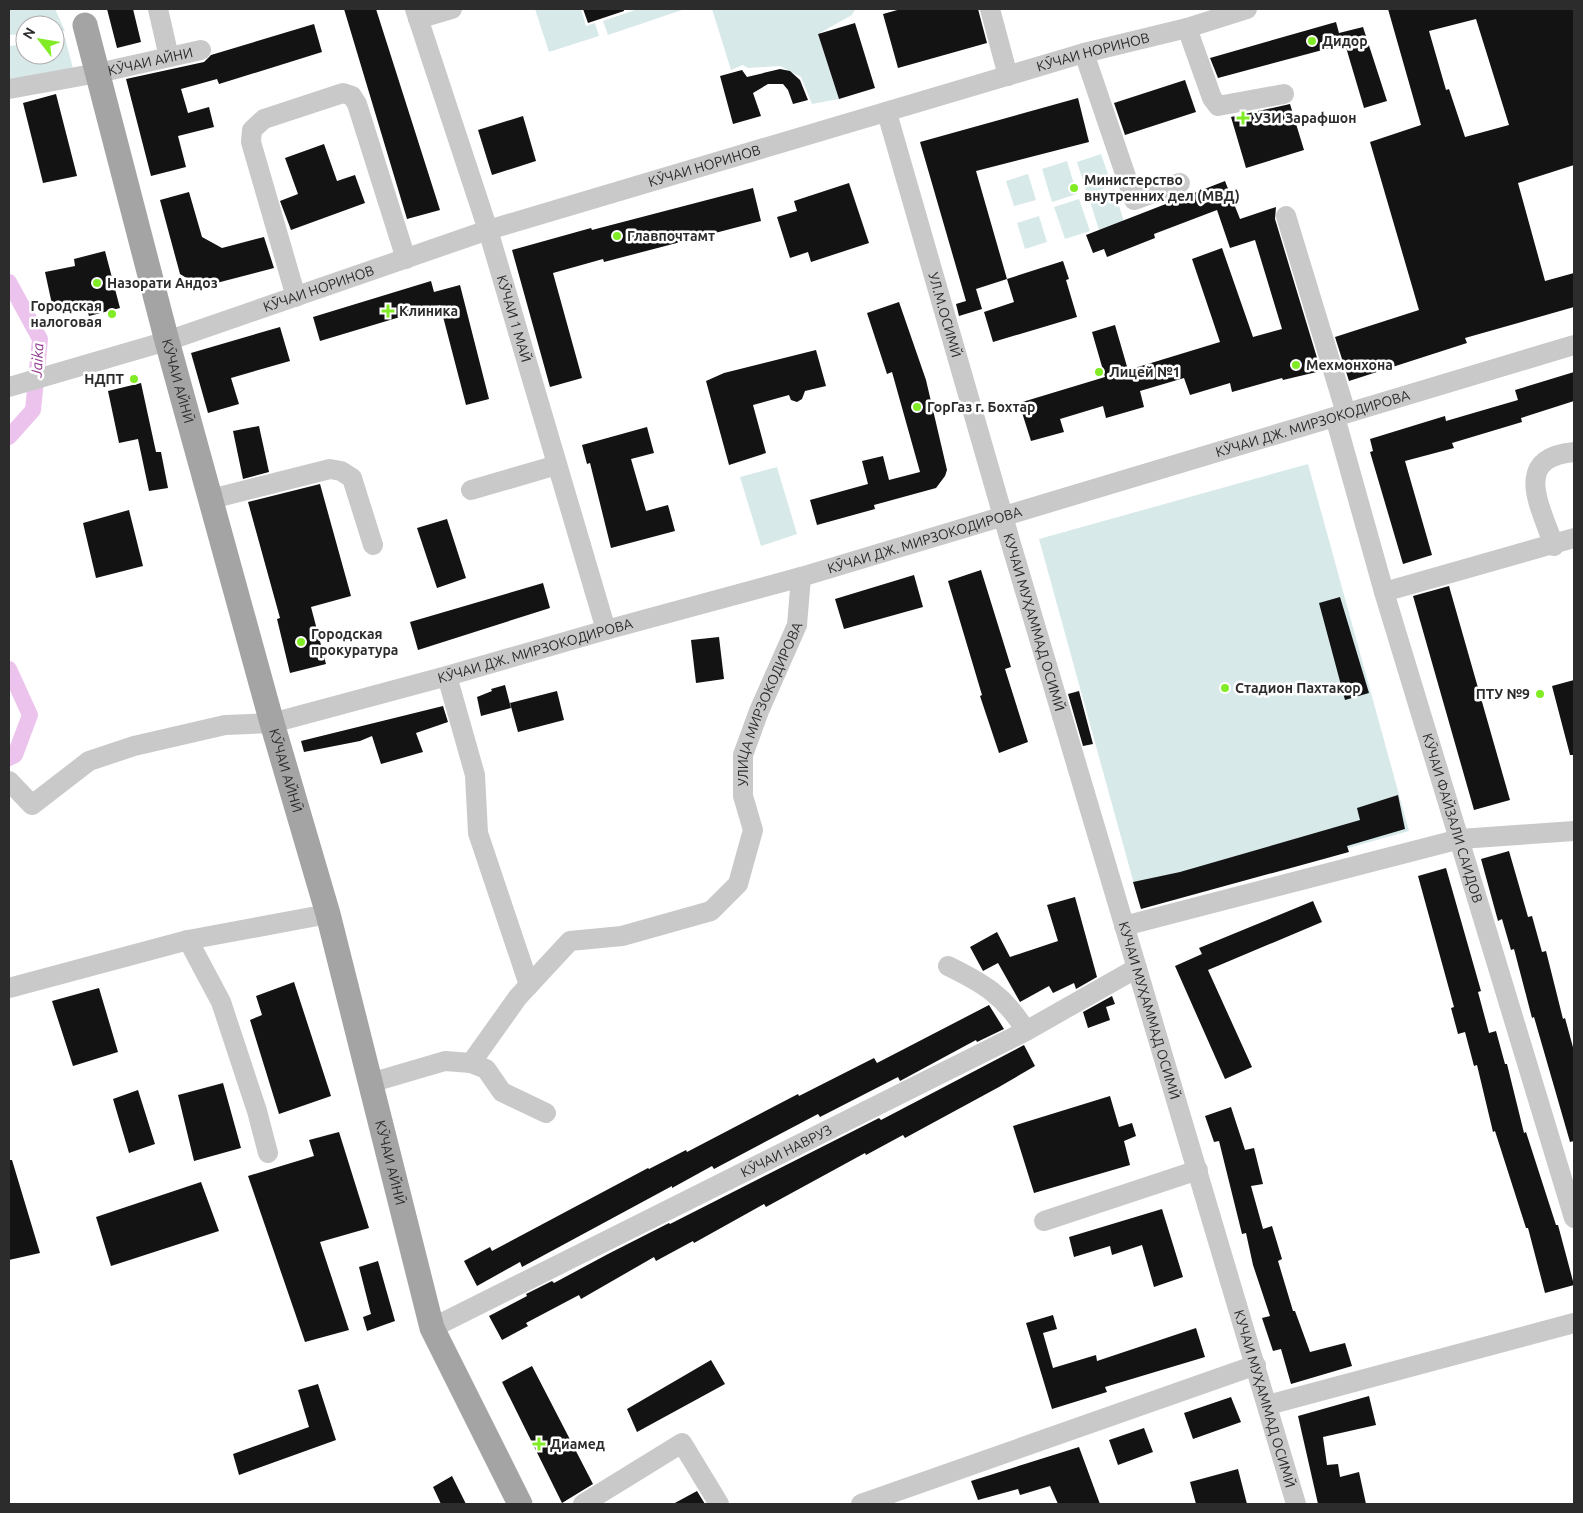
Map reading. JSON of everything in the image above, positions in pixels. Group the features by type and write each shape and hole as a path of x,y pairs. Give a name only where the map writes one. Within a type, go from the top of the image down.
{"main road":[{"name":"КӮЧАИ АЙНӢ","path":"81,14 100,80 167,341 272,723 328,914 432,1328 520,1504"}],"street":[{"path":"158,9 169,57"},
{"path":"417,14 452,9"},
{"path":"990,9 1008,76"},
{"name":"КӮЧАИ НОРИНОВ","path":"9,387 167,341 488,230 1084,53 1187,28 1247,9"},
{"name":"КӮЧАИ 1 МАЙ","path":"417,14 488,230 606,630"},
{"path":"1187,28 1212,98 1218,106 1284,94"},
{"name":"КӮЧАИ АЙНИ","path":"100,80 169,57 201,50"},
{"path":"1084,53 1134,200 1180,183"},
{"path":"9,89 100,80"},
{"path":"9,101 100,80"},
{"path":"296,296 251,142 252,130 264,119 343,93 352,96 357,104 406,259"},
{"name":"УЛ.М.ОСИМЙ","path":"887,113 1004,516"},
{"name":"КӮЧАИ ФАЙЗАЛИ САИДОВ","path":"1286,216 1340,415 1384,592 1574,1218"},
{"name":"КӮЧАИ ДЖ. МИРЗОКОДИРОВА","path":"9,781 32,805 89,761 134,746 225,725 272,723 447,676 800,577 1574,345"},
{"path":"1554,546 1537,494 1534,478 1540,465 1556,454 1574,452"},
{"path":"471,490 557,465"},
{"path":"211,499 330,469 341,471 352,478 372,545"},
{"name":"КУЧАИ МУҲАММАД ОСИМЙ","path":"1004,516 1296,1504"},
{"path":"1384,592 1554,546 1574,538"},
{"name":"УЛИЦА МИРЗОКОДИРОВА","path":"471,1063 518,997 570,941 622,936 711,912 738,884 752,830 743,796 743,755 759,711 797,625 800,577"},
{"path":"447,676 475,775 478,833 529,986"},
{"path":"1124,926 1460,839 1574,831"},
{"path":"9,988 188,940 328,914"},
{"path":"188,940 221,1002 257,1111 268,1153"},
{"path":"948,966 998,994 1014,1012 1026,1032"},
{"name":"КӮЧАИ НАВРУЗ","path":"432,1328 1026,1032 1137,968"},
{"path":"370,1082 445,1060 471,1063 486,1069 502,1092 546,1113"},
{"path":"1044,1221 1198,1170"},
{"path":"1268,1405 1574,1323"},
{"path":"861,1504 1256,1365"},
{"path":"584,1504 682,1443 719,1504"}],"shaded area":[{"path":"9,9 55,9 58,15 15,15 15,35 9,35"},
{"path":"535,9 581,9 586,26 595,23 599,36 549,52"},
{"path":"638,9 685,9 608,35 603,21"},
{"path":"712,9 855,9 852,15 818,34 839,99 812,104 801,77 780,66 748,68 743,65 731,70"},
{"path":"65,38 74,72 9,83 9,46 15,45 15,65 65,65"},
{"path":"1101,154 1112,186 1087,194 1077,162"},
{"path":"1067,161 1077,194 1052,202 1042,169"},
{"path":"1028,174 1036,200 1014,206 1006,181"},
{"path":"1114,189 1124,222 1099,230 1089,198"},
{"path":"1079,199 1090,231 1065,239 1054,207"},
{"path":"1039,216 1047,242 1025,249 1017,223"},
{"path":"1308,464 1409,831 1140,906 1039,539"},
{"path":"777,467 797,534 761,546 740,477"}],"building":[{"path":"107,9 133,9 141,42 117,48"},
{"path":"344,9 376,9 440,210 407,219"},
{"path":"583,9 624,9 624,11 588,23"},
{"path":"901,9 978,9 987,43 898,68 883,14"},
{"path":"1388,9 1574,9 1574,165 1518,183 1545,281 1574,273 1574,307 1465,338 1467,343 1349,381 1335,337 1419,310 1370,142 1421,125","holes":["1476,19 1509,125 1465,137 1449,89 1446,90 1429,31"]},
{"path":"1336,22 1339,33 1363,27 1387,101 1364,108 1345,44 1218,78 1210,58"},
{"path":"855,23 875,88 839,99 818,34"},
{"path":"314,24 322,52 219,84 217,79 181,89 188,113 209,107 214,127 178,136 186,167 151,176 126,79 204,62 211,55"},
{"path":"780,69 790,71 800,80 808,100 793,104 788,90 783,84 768,84 753,93 761,116 733,124 720,76 742,70 747,77"},
{"path":"1185,80 1196,112 1125,135 1114,103"},
{"path":"56,94 77,176 43,183 23,103"},
{"path":"1078,98 1089,142 976,171 1007,279 976,289 982,309 959,316 956,304 966,301 920,142"},
{"path":"1290,104 1304,150 1246,168 1231,117"},
{"path":"523,116 536,161 492,175 478,130"},
{"path":"324,144 337,181 355,175 365,203 291,230 280,201 298,194 285,158"},
{"path":"1225,181 1240,219 1276,207 1275,219 1321,371 1283,380 1282,378 1232,392 1230,383 1190,395 1184,378 1140,391 1144,407 1106,418 1103,406 1060,419 1064,432 1031,441 1019,403 1105,377 1092,332 1115,325 1128,370 1220,342 1192,259 1222,248 1253,337 1282,329 1255,240 1230,248 1217,210 1154,234 1155,238 1107,257 1104,249 1093,253 1086,235"},
{"path":"849,183 869,243 811,262 808,252 790,258 777,217 797,211 794,201"},
{"path":"753,188 761,221 604,262 603,259 553,273 582,378 550,387 512,250 591,228 592,230"},
{"path":"189,192 202,237 222,248 264,237 274,268 201,287 180,274 160,200"},
{"name":"Назорати Андоз","path":"105,251 120,308 89,316 85,303 53,309 45,272 75,266 74,259"},
{"path":"1063,261 1069,279 1066,280 1077,317 993,342 984,312 1014,302 1007,279"},
{"path":"431,281 434,292 460,285 489,399 466,405 440,305 320,341 313,317"},
{"path":"899,302 926,380 947,470 945,476 936,488 874,505 875,509 817,525 810,500 868,484 862,461 883,456 889,480 920,472 892,372 887,374 867,313"},
{"path":"280,327 290,361 231,378 239,404 208,413 191,353"},
{"path":"816,350 826,386 805,391 802,399 797,402 791,400 789,395 753,405 766,453 729,465 706,381 724,373"},
{"path":"1574,372 1574,401 1521,418 1522,422 1452,443 1454,448 1405,461 1432,555 1403,564 1370,452 1373,451 1370,439 1445,416 1446,421 1518,400 1515,390"},
{"name":"НДПТ","path":"141,383 156,452 161,452 168,488 149,491 138,439 119,443 108,391"},
{"path":"259,426 269,472 243,479 233,431"},
{"path":"647,427 654,453 631,459 646,511 668,505 675,531 611,548 590,463 587,464 582,445"},
{"path":"320,484 351,596 311,607 326,664 290,673 277,619 280,618 248,502"},
{"path":"129,510 143,566 96,578 83,523"},
{"path":"447,519 466,578 437,588 417,528"},
{"path":"981,570 1011,667 1005,669 1028,742 999,753 980,696 982,695 948,581"},
{"path":"914,575 923,607 844,629 835,599"},
{"path":"543,583 550,608 418,650 410,622"},
{"path":"1449,586 1510,800 1474,810 1413,596"},
{"path":"1340,597 1369,693 1345,700 1319,603"},
{"path":"719,637 724,679 696,683 691,640"},
{"path":"1574,680 1574,755 1570,755 1552,686"},
{"path":"505,685 511,708 481,716 477,697 492,691 491,689"},
{"path":"557,691 564,720 518,732 510,703"},
{"path":"1079,691 1093,744 1083,746 1068,694"},
{"path":"443,706 448,722 416,733 423,752 381,764 372,736 360,741 304,752 301,741"},
{"path":"1398,795 1405,829 1347,846 1349,852 1141,909 1133,882 1180,872 1360,820 1357,808"},
{"path":"1509,851 1528,917 1532,916 1542,952 1546,951 1563,1019 1565,1018 1574,1051 1574,1141 1570,1142 1534,1017 1532,1018 1514,949 1511,950 1502,919 1498,921 1481,859"},
{"path":"1446,868 1481,991 1478,992 1489,1033 1496,1031 1505,1064 1507,1064 1524,1133 1526,1132 1556,1225 1558,1225 1574,1285 1545,1293 1528,1228 1526,1228 1495,1131 1493,1132 1477,1065 1474,1066 1465,1032 1458,1034 1451,1008 1454,1007 1418,876"},
{"path":"1075,897 1097,977 1076,989 1074,983 1053,993 1049,986 1020,1002 998,963 983,971 970,947 997,932 1010,957 1058,941 1047,905"},
{"path":"1313,901 1322,922 1208,970 1252,1067 1225,1079 1175,966 1202,954 1199,948"},
{"path":"294,982 331,1096 279,1114 250,1020 262,1015 256,996"},
{"path":"99,988 118,1052 73,1066 52,1001"},
{"path":"1112,996 1115,1004 1106,1007 1110,1020 1088,1028 1083,1012"},
{"path":"989,1005 1004,1029 977,1042 976,1040 900,1081 898,1077 820,1117 818,1114 714,1169 712,1166 522,1267 520,1262 477,1286 464,1261 490,1247 492,1251 648,1168 686,1150 687,1152 798,1094 799,1096 874,1058 877,1063"},
{"path":"1024,1045 1035,1066 905,1138 903,1135 866,1155 865,1153 766,1207 764,1204 694,1243 693,1241 656,1261 654,1257 581,1299 579,1295 526,1323 528,1326 502,1340 489,1316 527,1296 526,1294 552,1281 554,1283 879,1118 881,1120"},
{"path":"223,1083 241,1148 194,1161 178,1095"},
{"path":"138,1090 155,1144 129,1153 113,1099"},
{"path":"1110,1096 1119,1127 1132,1123 1136,1136 1124,1141 1130,1165 1034,1193 1013,1126"},
{"path":"1231,1107 1245,1150 1254,1148 1263,1184 1251,1186 1263,1229 1272,1226 1282,1259 1278,1261 1293,1311 1295,1311 1310,1352 1345,1343 1352,1366 1291,1384 1281,1349 1273,1351 1262,1318 1270,1316 1253,1265 1246,1233 1242,1234 1219,1141 1214,1142 1205,1116"},
{"path":"339,1132 369,1228 320,1242 349,1330 305,1342 248,1176 314,1156 309,1140"},
{"path":"9,1160 12,1160 40,1253 9,1260"},
{"path":"201,1182 219,1231 111,1266 96,1217"},
{"path":"1162,1209 1183,1277 1154,1287 1142,1245 1112,1255 1110,1246 1074,1257 1069,1237"},
{"path":"378,1261 395,1321 367,1331 363,1317 371,1314 359,1267"},
{"path":"1053,1315 1057,1329 1043,1333 1053,1368 1096,1355 1097,1361 1196,1328 1205,1357 1105,1387 1107,1392 1052,1409 1026,1323"},
{"path":"711,1360 725,1384 637,1432 627,1409"},
{"path":"532,1366 593,1484 562,1503 502,1382"},
{"path":"318,1384 336,1440 239,1475 233,1454 309,1427 298,1390"},
{"path":"1369,1396 1376,1425 1323,1437 1327,1465 1338,1464 1340,1477 1359,1472 1366,1504 1318,1504 1298,1416"},
{"path":"1231,1397 1241,1422 1193,1439 1184,1413"},
{"path":"1144,1428 1153,1452 1118,1465 1109,1440"},
{"path":"1079,1447 1100,1504 1058,1504 1050,1486 1020,1495 1018,1489 978,1500 971,1481"},
{"path":"1238,1469 1247,1504 1196,1504 1190,1482"},
{"path":"452,1476 466,1504 441,1504 433,1487"},
{"path":"697,1491 705,1504 673,1504"}],"waterway":[{"name":"Jaika","path":"9,282 40,339 33,410 9,437"},
{"name":"Jaika","path":"9,669 30,715 15,755 9,758"}],"place":[{"name":"Дидор","path":"1312,41"},
{"name":"УЗИ Зарафшон","path":"1243,118"},
{"name":"Министерство внутренних дел (МВД)","path":"1074,188"},
{"name":"Главпочтамт","path":"617,236"},
{"name":"Назорати Андоз","path":"97,283"},
{"name":"Клиника","path":"388,311"},
{"name":"Городская налоговая","path":"112,314"},
{"name":"Мехмонхона","path":"1296,365"},
{"name":"Лицей №1","path":"1099,372"},
{"name":"НДПТ","path":"134,379"},
{"name":"ГорГаз г. Бохтар","path":"917,407"},
{"name":"Городская прокуратура","path":"301,642"},
{"name":"Стадион Пахтакор","path":"1225,688"},
{"name":"ПТУ №9","path":"1540,694"},
{"name":"Диамед","path":"539,1444"}]}
